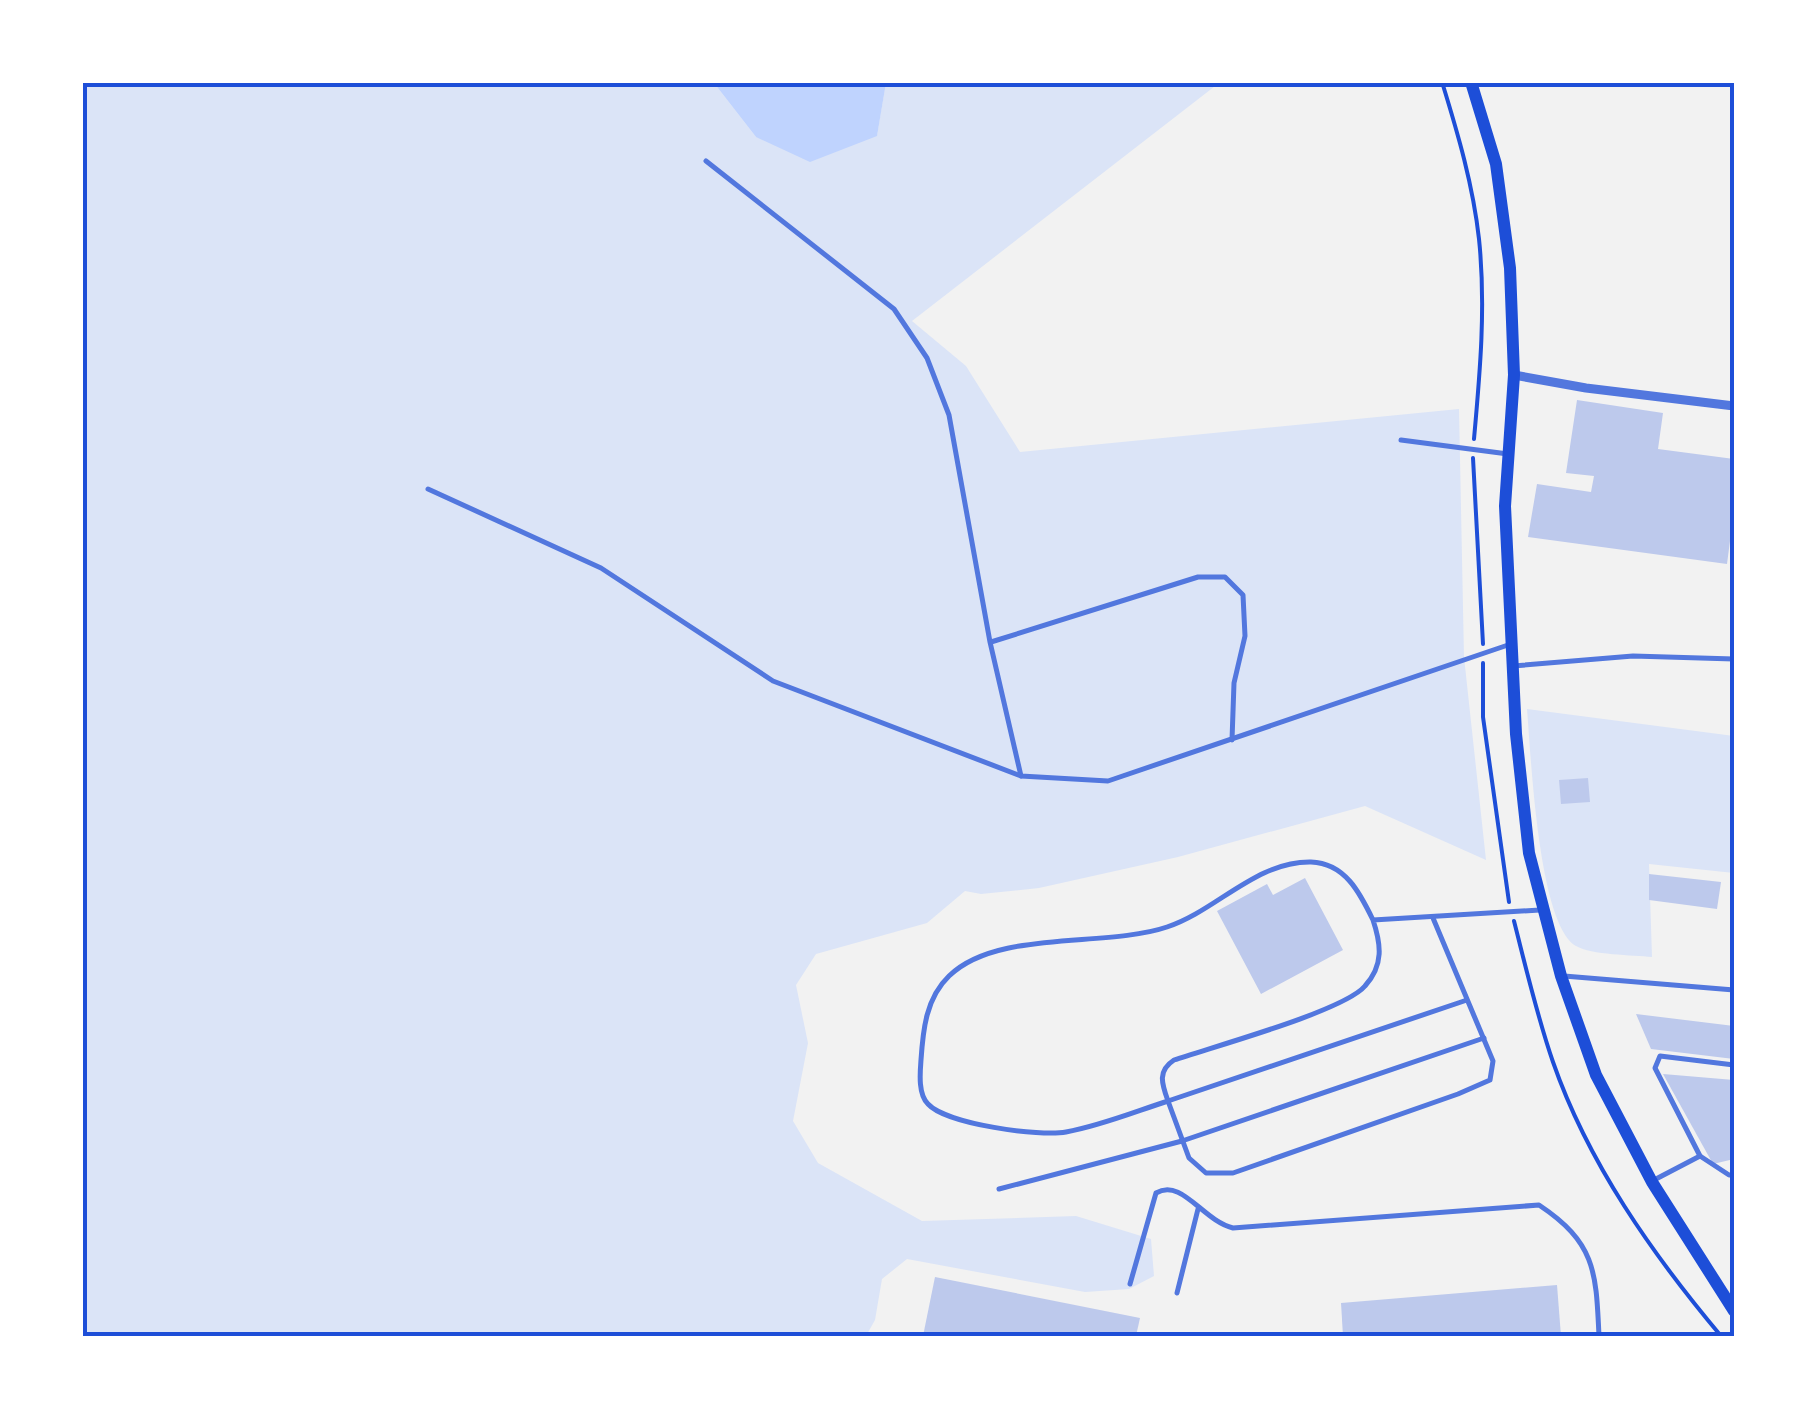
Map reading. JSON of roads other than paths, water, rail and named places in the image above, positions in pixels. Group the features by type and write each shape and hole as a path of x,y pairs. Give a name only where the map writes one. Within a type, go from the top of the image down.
{"main road":[{"path":"1471,82 1496,164 1514,325 1505,506 1512,666 1527,834 1543,910 1596,1075 1652,1182 1734,1310"}],"street":[{"path":"1514,375 1734,406"}],"lane":[{"path":"706,161 894,308 927,358 949,414 990,642 1021,776"},
{"path":"1402,440 1508,454"},
{"path":"428,489 601,568 773,681 1021,776 1108,781 1511,644"},
{"path":"990,642 1198,577 1225,577 1244,595 1246,636 1234,683 1232,740"},
{"path":"1512,666 1634,656 1734,659"},
{"path":"1433,918 1484,1038 1494,1069 1490,1080 1233,1173 1216,1176 1197,1168 1188,1158 1168,1102 1162,1076 1164,1067 1174,1060 1320,1011 1354,997 1365,987 1380,958 1380,940 1360,893 1347,876 1329,865 1291,864 1249,881 1170,926 1040,943 990,954 958,968 931,998 920,1064 922,1092 936,1110 1009,1130 1066,1132 1168,1102 1467,1000"},
{"path":"1373,920 1543,910"},
{"path":"1562,976 1587,975 1734,990"},
{"path":"1000,1189 1182,1141 1484,1038"},
{"path":"1734,1065 1660,1056 1655,1068 1700,1156 1734,1175"},
{"path":"1652,1182 1700,1156"},
{"path":"1130,1284 1156,1193 1166,1187 1175,1188 1220,1224 1233,1228 1540,1204 1570,1225 1590,1257 1600,1336"},
{"path":"1177,1293 1198,1208"}],"water":[{"path":"714,83 886,83 877,136 810,162 756,137"}]}
